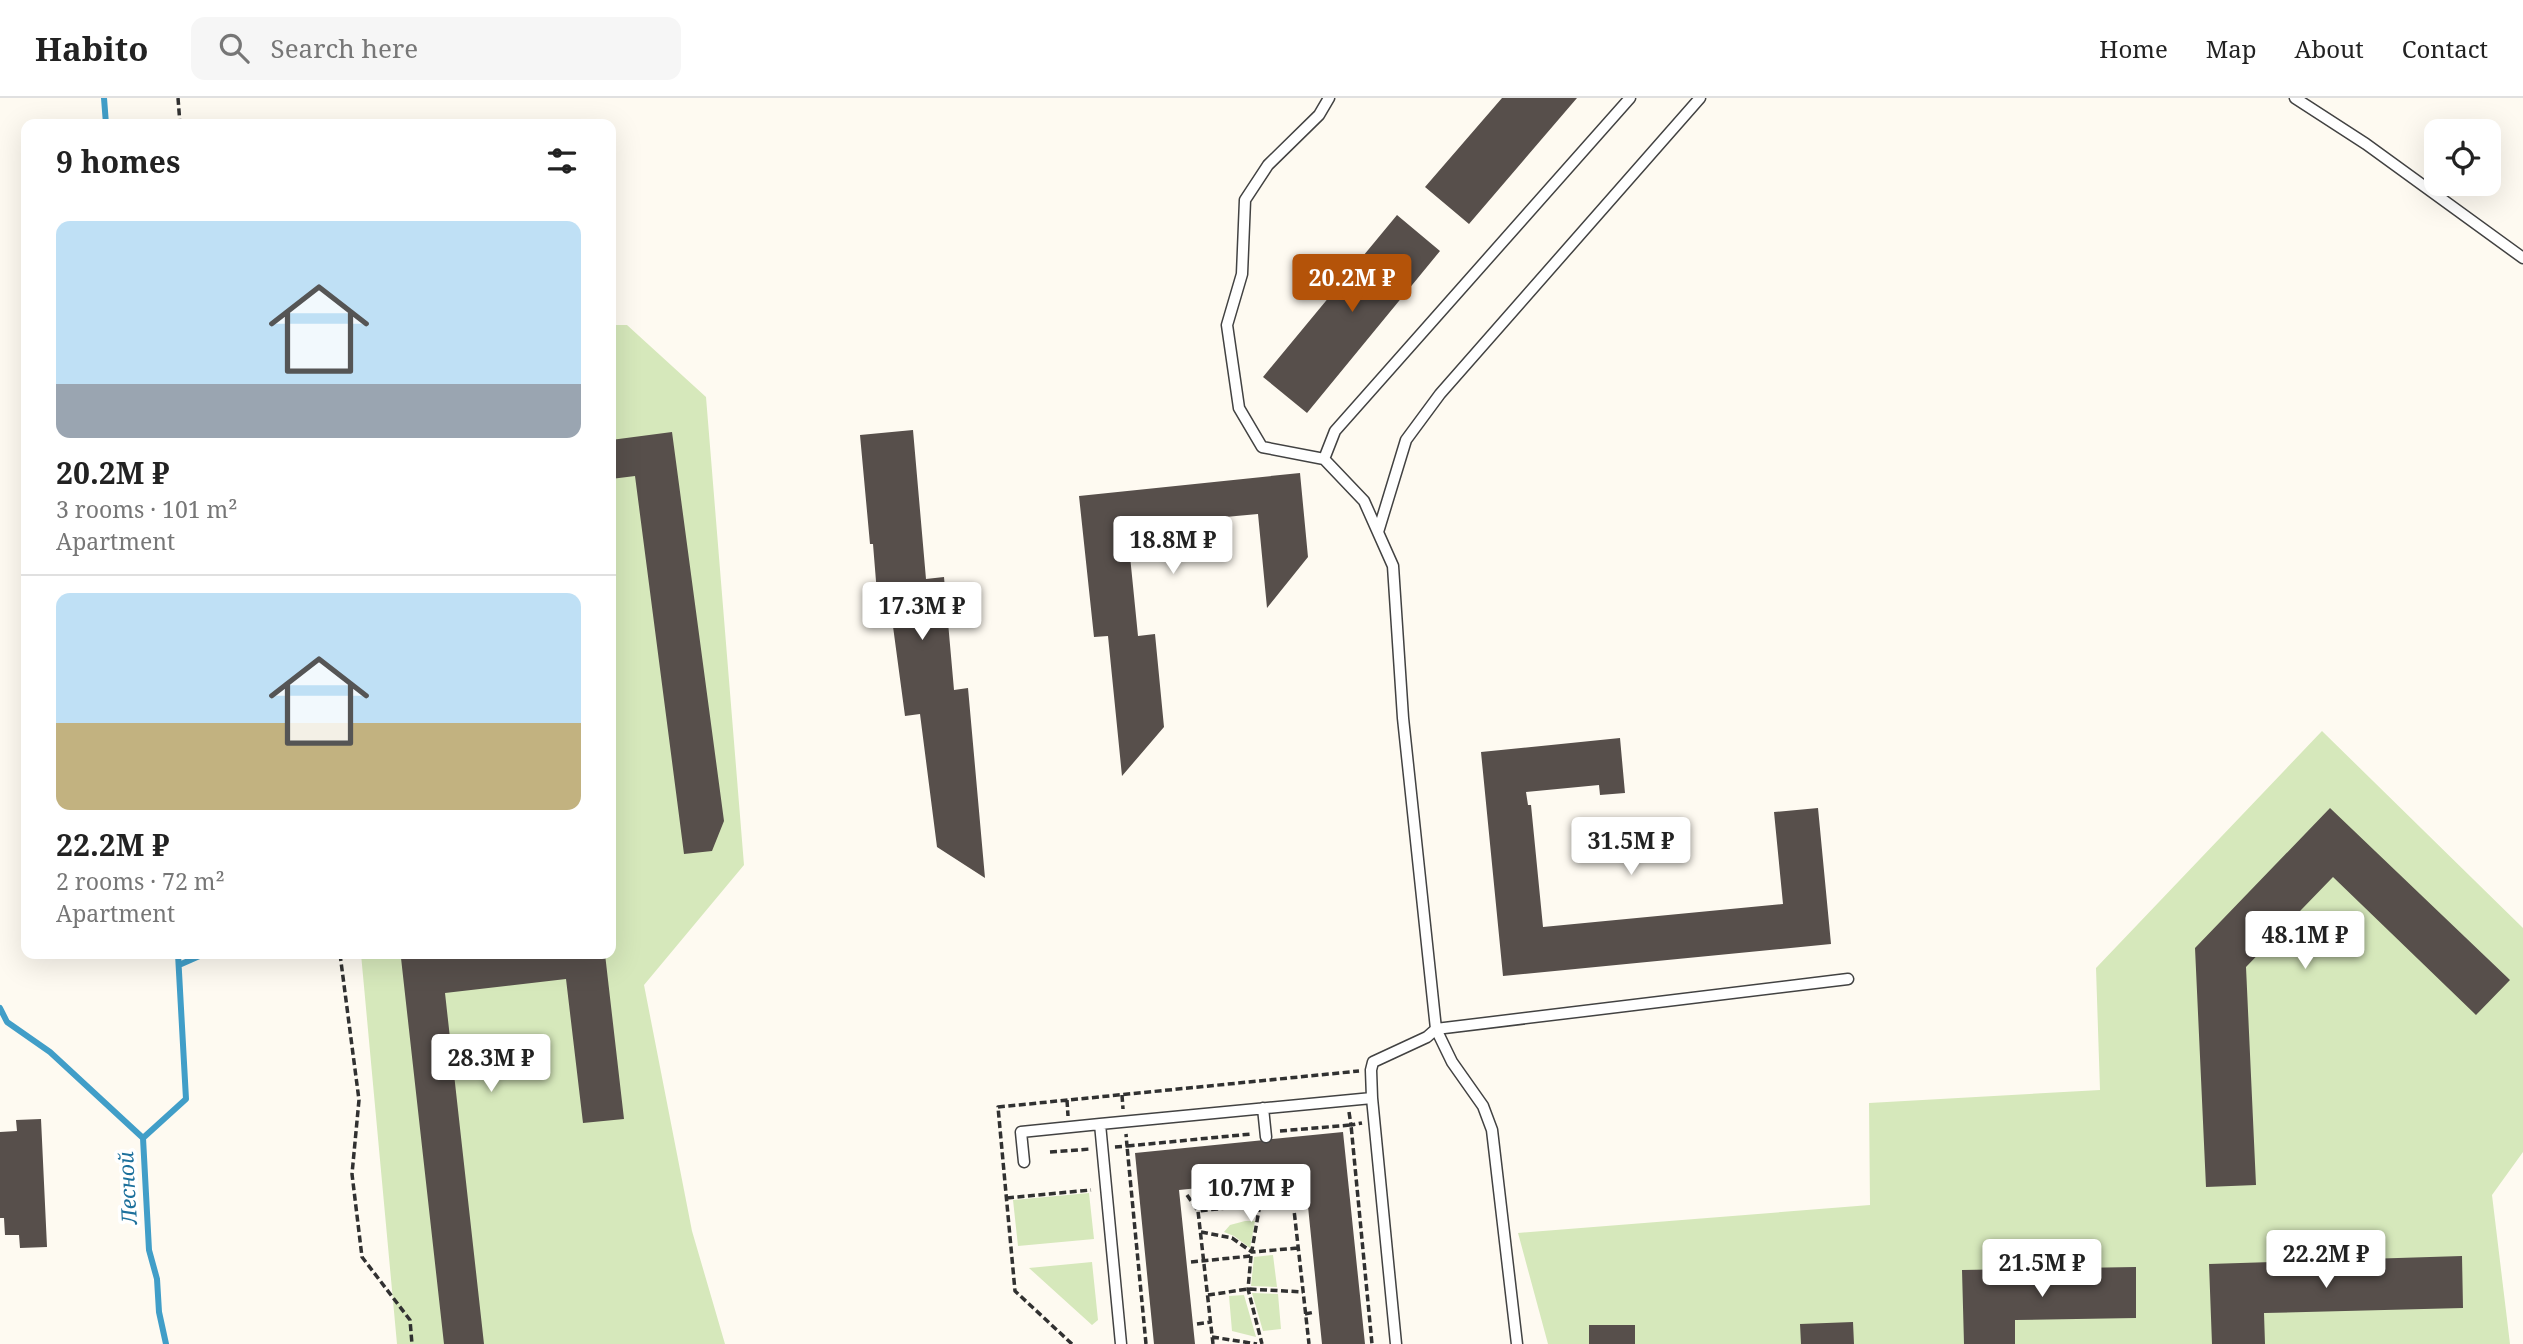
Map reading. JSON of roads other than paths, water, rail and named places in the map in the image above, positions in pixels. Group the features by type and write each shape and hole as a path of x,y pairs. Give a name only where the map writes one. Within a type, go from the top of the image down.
{"lane":[{"path":"1329,98 1319,115 1268,165 1245,200 1242,274 1227,325 1239,408 1262,447 1324,459 1364,500 1393,566 1403,718 1436,1029 1452,1062 1483,1106 1492,1130 1517,1344"},
{"path":"1324,459 1335,431 1630,98"},
{"path":"1378,532 1406,440 1440,394 1700,98"},
{"path":"2295,98 2366,144 2523,258"},
{"path":"1396,1344 1372,1098 1373,1062 1427,1037 1436,1029 1848,979"},
{"path":"1024,1162 1021,1132 1372,1098"},
{"path":"1263,1108 1266,1135"},
{"path":"1100,1124 1122,1344"}],"waterway":[{"path":"104,98 106,119"},
{"path":"143,1138 186,1099 178,959"},
{"path":"179,965 193,959"},
{"name":"Лесной","path":"0,1008 7,1022 50,1052 143,1138 149,1250 157,1279 159,1312 166,1344"}]}
